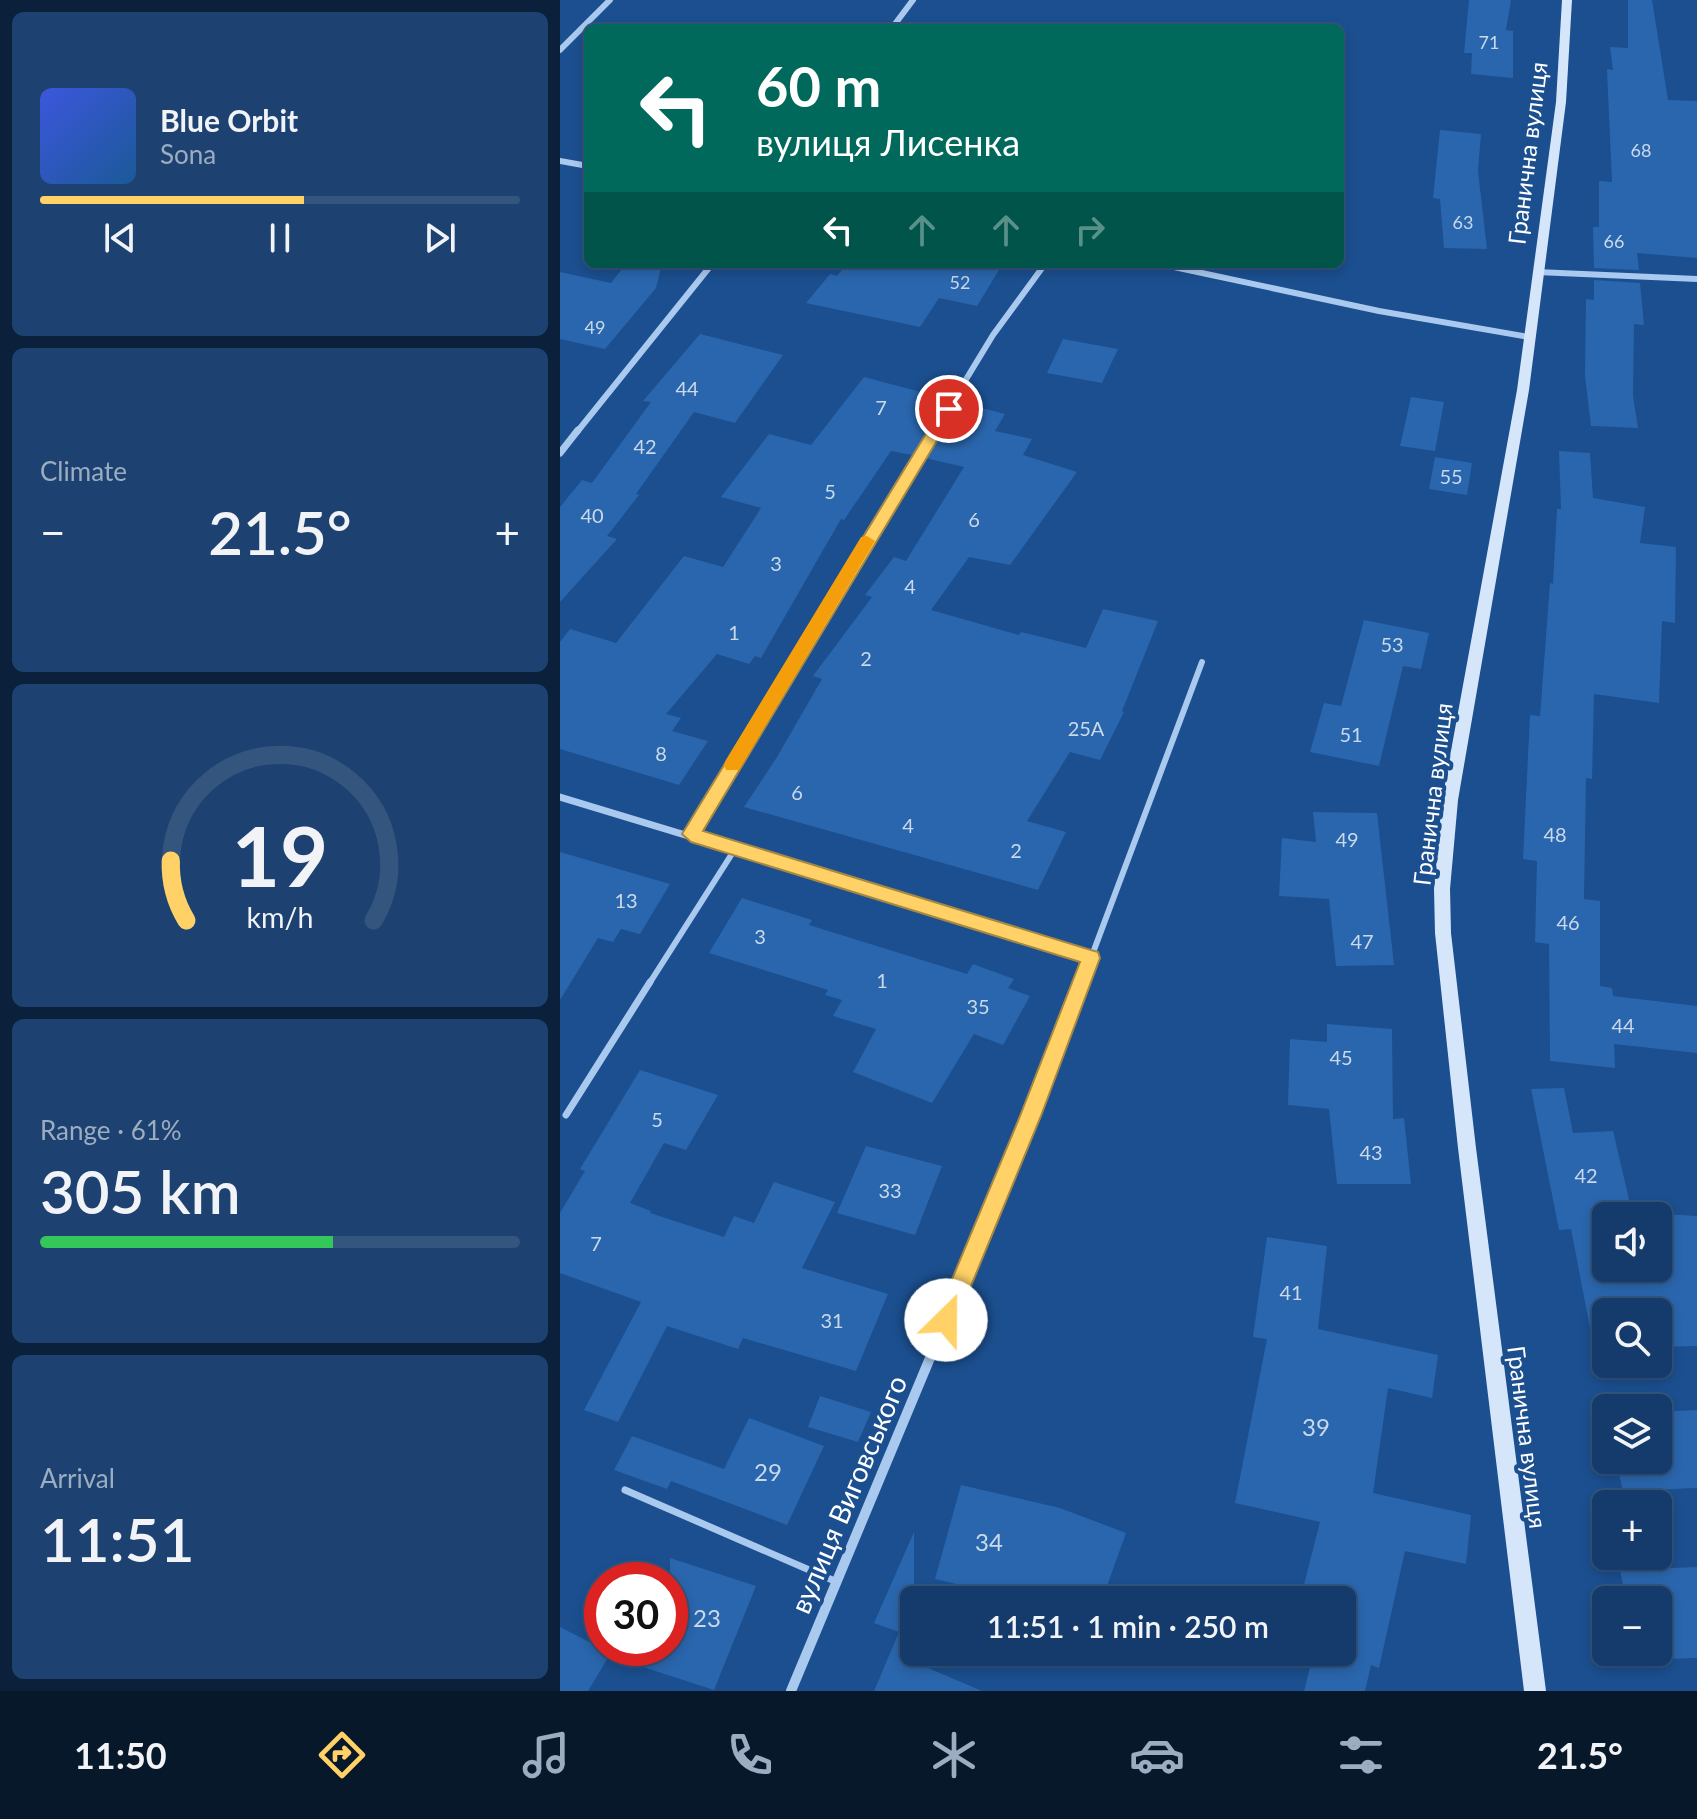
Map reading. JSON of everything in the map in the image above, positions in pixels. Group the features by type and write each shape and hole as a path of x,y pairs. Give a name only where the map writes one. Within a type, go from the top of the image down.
{"street":[{"path":"586,24 610,0"},
{"path":"895,24 913,0"},
{"name":"Гранична вулиця","path":"1535,1691 1467,1148 1443,933 1442,889 1450,800 1519,421 1561,102 1567,0"},
{"path":"560,50 584,26"},
{"path":"560,161 584,165"},
{"path":"560,453 709,268"},
{"path":"691,834 987,345 1042,268"},
{"path":"1179,268 1379,311 1529,337"},
{"path":"1537,272 1697,279"},
{"path":"560,797 691,834 1091,958"},
{"name":"вулиця Виговського","path":"791,1691 1031,1116 1091,958"}],"lane":[{"path":"1091,958 1202,662"},
{"path":"566,1115 735,849"},
{"path":"625,1490 837,1582"}],"building":[{"path":"1469,0 1511,0 1506,30 1513,31 1513,78 1471,74 1472,53 1464,53"},
{"path":"1628,0 1652,0 1668,100 1697,101 1697,258 1637,253 1639,270 1594,268 1593,227 1599,227 1599,181 1612,182 1607,69 1613,70 1610,47 1628,48"},
{"path":"1440,130 1481,134 1478,171 1487,249 1444,248 1440,199 1433,198"},
{"path":"623,268 661,268 656,288 605,349 560,339 560,272 611,283"},
{"path":"844,268 999,270 977,306 939,298 920,327 806,303 830,274 837,276"},
{"path":"1594,280 1640,283 1644,325 1634,324 1633,396 1638,428 1591,426 1585,376 1586,299 1594,300"},
{"path":"700,334 783,355 735,423 694,412 636,494 639,495 607,536 617,539 560,602 560,507 582,480 592,483 651,402 643,401"},
{"path":"1063,339 1118,349 1102,383 1047,373"},
{"path":"864,377 947,399 912,455 891,451 844,520 841,519 761,658 755,656 749,664 717,654 666,714 681,718 672,731 708,741 679,785 560,749 560,642 570,629 616,643 684,556 723,567 761,508 721,497 769,434 811,445"},
{"path":"1411,397 1444,402 1435,451 1400,446"},
{"path":"959,402 1005,414 995,431 1032,439 1023,455 1077,472 1010,565 969,557 931,610 1019,635 1021,632 1086,648 1103,609 1158,621 1124,712 1100,760 1070,752 1027,821 1066,832 1038,890 744,807 822,679 813,676 872,597 865,595 894,557 906,561 964,467 925,458"},
{"path":"1559,451 1590,453 1593,498 1645,507 1640,543 1676,547 1675,623 1662,621 1659,703 1594,694 1592,779 1586,778 1584,899 1600,901 1600,986 1612,988 1613,996 1697,1006 1697,1053 1614,1044 1615,1068 1550,1061 1549,944 1535,942 1537,861 1523,859 1530,715 1540,716 1557,509 1561,509"},
{"path":"1435,457 1472,463 1467,495 1429,489"},
{"path":"1364,620 1429,633 1421,669 1403,666 1379,766 1310,752 1324,703 1341,706"},
{"path":"1313,812 1377,813 1394,965 1336,966 1329,899 1279,896 1282,838 1316,842"},
{"path":"560,852 670,884 640,934 621,929 613,942 598,938 560,1000"},
{"path":"742,898 812,920 809,925 967,974 973,964 1014,979 1008,988 1030,996 1003,1045 974,1034 932,1103 853,1072 876,1029 833,1016 842,1000 825,995 828,990 709,953"},
{"path":"1327,1024 1392,1029 1393,1119 1404,1118 1411,1184 1337,1184 1329,1109 1288,1105 1290,1039 1327,1042"},
{"path":"640,1070 718,1095 686,1150 664,1143 630,1203 650,1213 724,1237 734,1216 754,1223 774,1182 835,1202 802,1268 888,1294 856,1371 743,1338 738,1349 667,1326 618,1422 584,1410 641,1302 560,1273 560,1213 585,1171 580,1169"},
{"path":"1564,1088 1573,1133 1613,1131 1630,1202 1592,1202 1592,1282 1672,1282 1672,1214 1697,1216 1697,1346 1672,1347 1672,1298 1592,1298 1592,1339 1571,1229 1559,1230 1531,1089"},
{"path":"866,1146 942,1166 915,1235 837,1213"},
{"path":"1267,1237 1327,1246 1318,1329 1438,1355 1432,1398 1388,1388 1373,1493 1471,1515 1466,1564 1405,1551 1379,1668 1371,1665 1365,1691 1304,1691 1310,1666 1356,1666 1356,1586 1304,1586 1320,1522 1235,1503 1267,1339 1253,1337"},
{"path":"820,1396 871,1412 858,1442 808,1427"},
{"path":"1697,1410 1697,1488 1623,1490 1619,1474 1672,1474 1672,1411"},
{"path":"749,1418 824,1446 787,1525 671,1481 667,1489 614,1470 632,1436 724,1469"},
{"path":"961,1485 1060,1508 1126,1533 1107,1586 965,1586 935,1579"},
{"path":"914,1532 914,1586 900,1586 900,1666 923,1666 982,1691 874,1691 899,1632 874,1623"},
{"path":"688,1564 756,1586 714,1690 640,1666 688,1666"},
{"path":"1697,1567 1697,1658 1672,1659 1672,1586 1623,1586 1620,1570"},
{"path":"560,1627 584,1639 584,1666 603,1666 588,1691 560,1691"}],"slow traffic":[{"path":"733,765 867,541"}],"route":[{"path":"946,1320 1031,1116 1091,958 691,834 949,409"}]}
